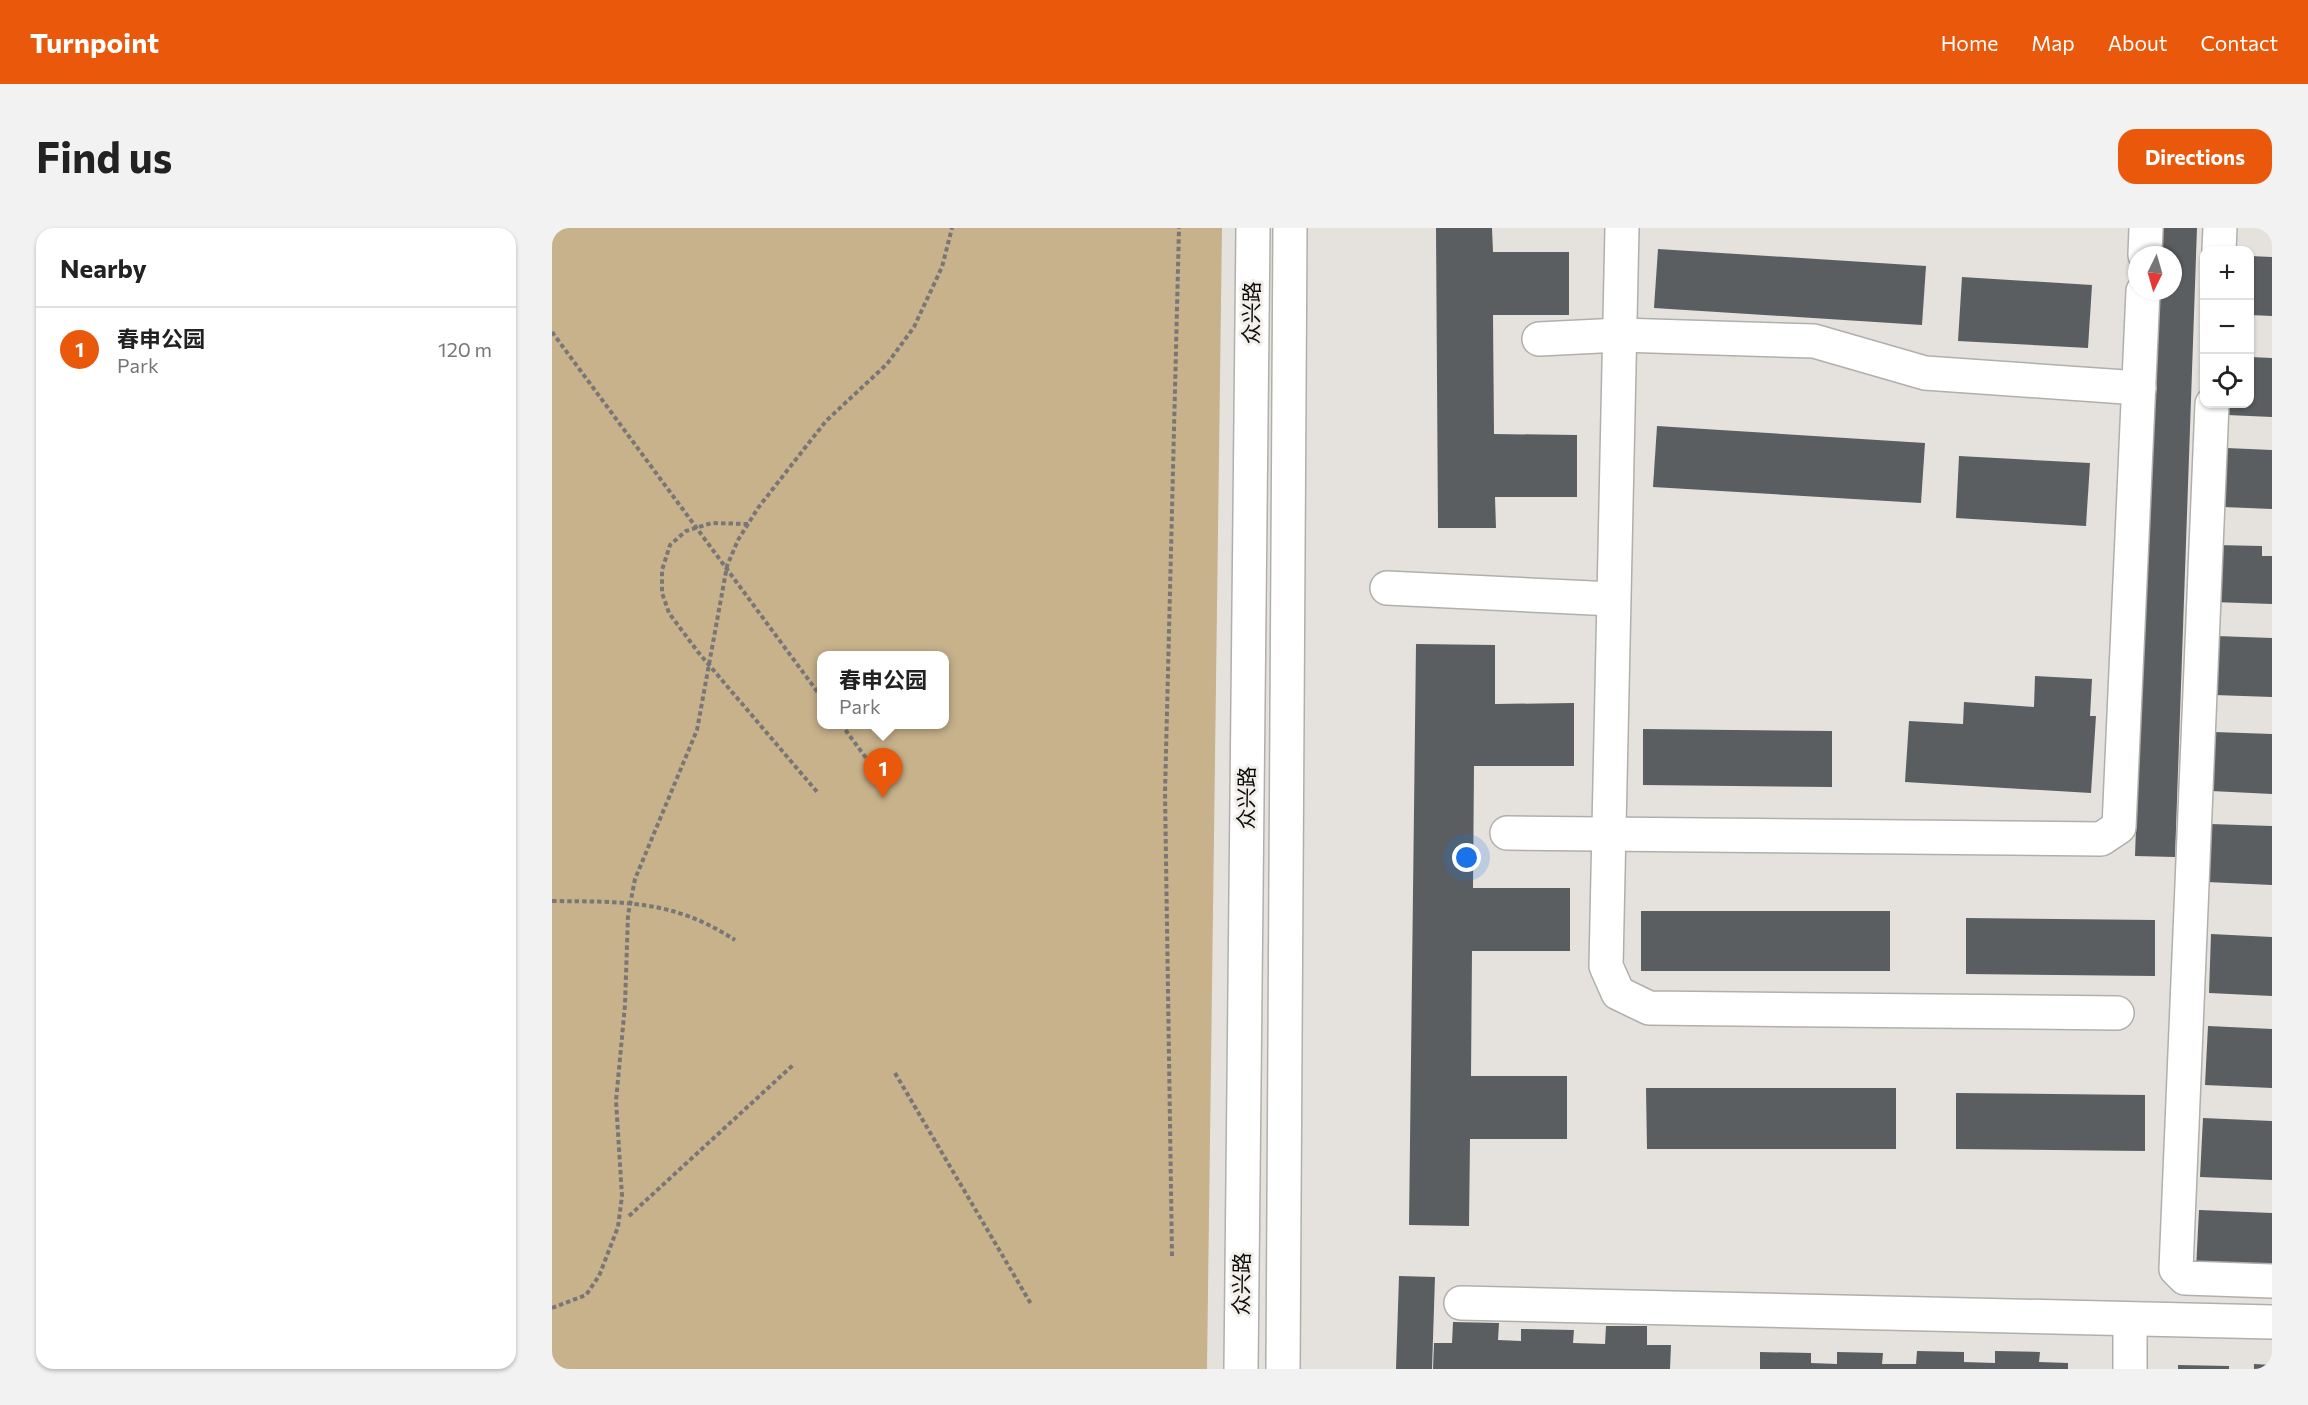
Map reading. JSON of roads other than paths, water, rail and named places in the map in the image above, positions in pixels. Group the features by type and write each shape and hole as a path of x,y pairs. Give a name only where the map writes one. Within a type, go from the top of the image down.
{"street":[{"name":"众兴路","path":"1241,1369 1253,228"},
{"name":"众兴路","path":"1282,1369 1290,228"},
{"path":"1622,228 1606,966 1618,993 1649,1008 2117,1013"},
{"path":"2145,246 2146,228"},
{"path":"2219,246 2220,228"},
{"path":"1507,833 2101,839 2120,827 2143,300"},
{"path":"1539,339 1620,335 1814,341 1924,373 2139,388"},
{"path":"2212,408 2176,1269 2185,1278 2272,1281"},
{"path":"1387,588 1613,599"},
{"path":"1461,1303 2272,1322"},
{"path":"2130,1320 2130,1369"}],"place":[{"name":"春申公园","path":"883,798"}]}
